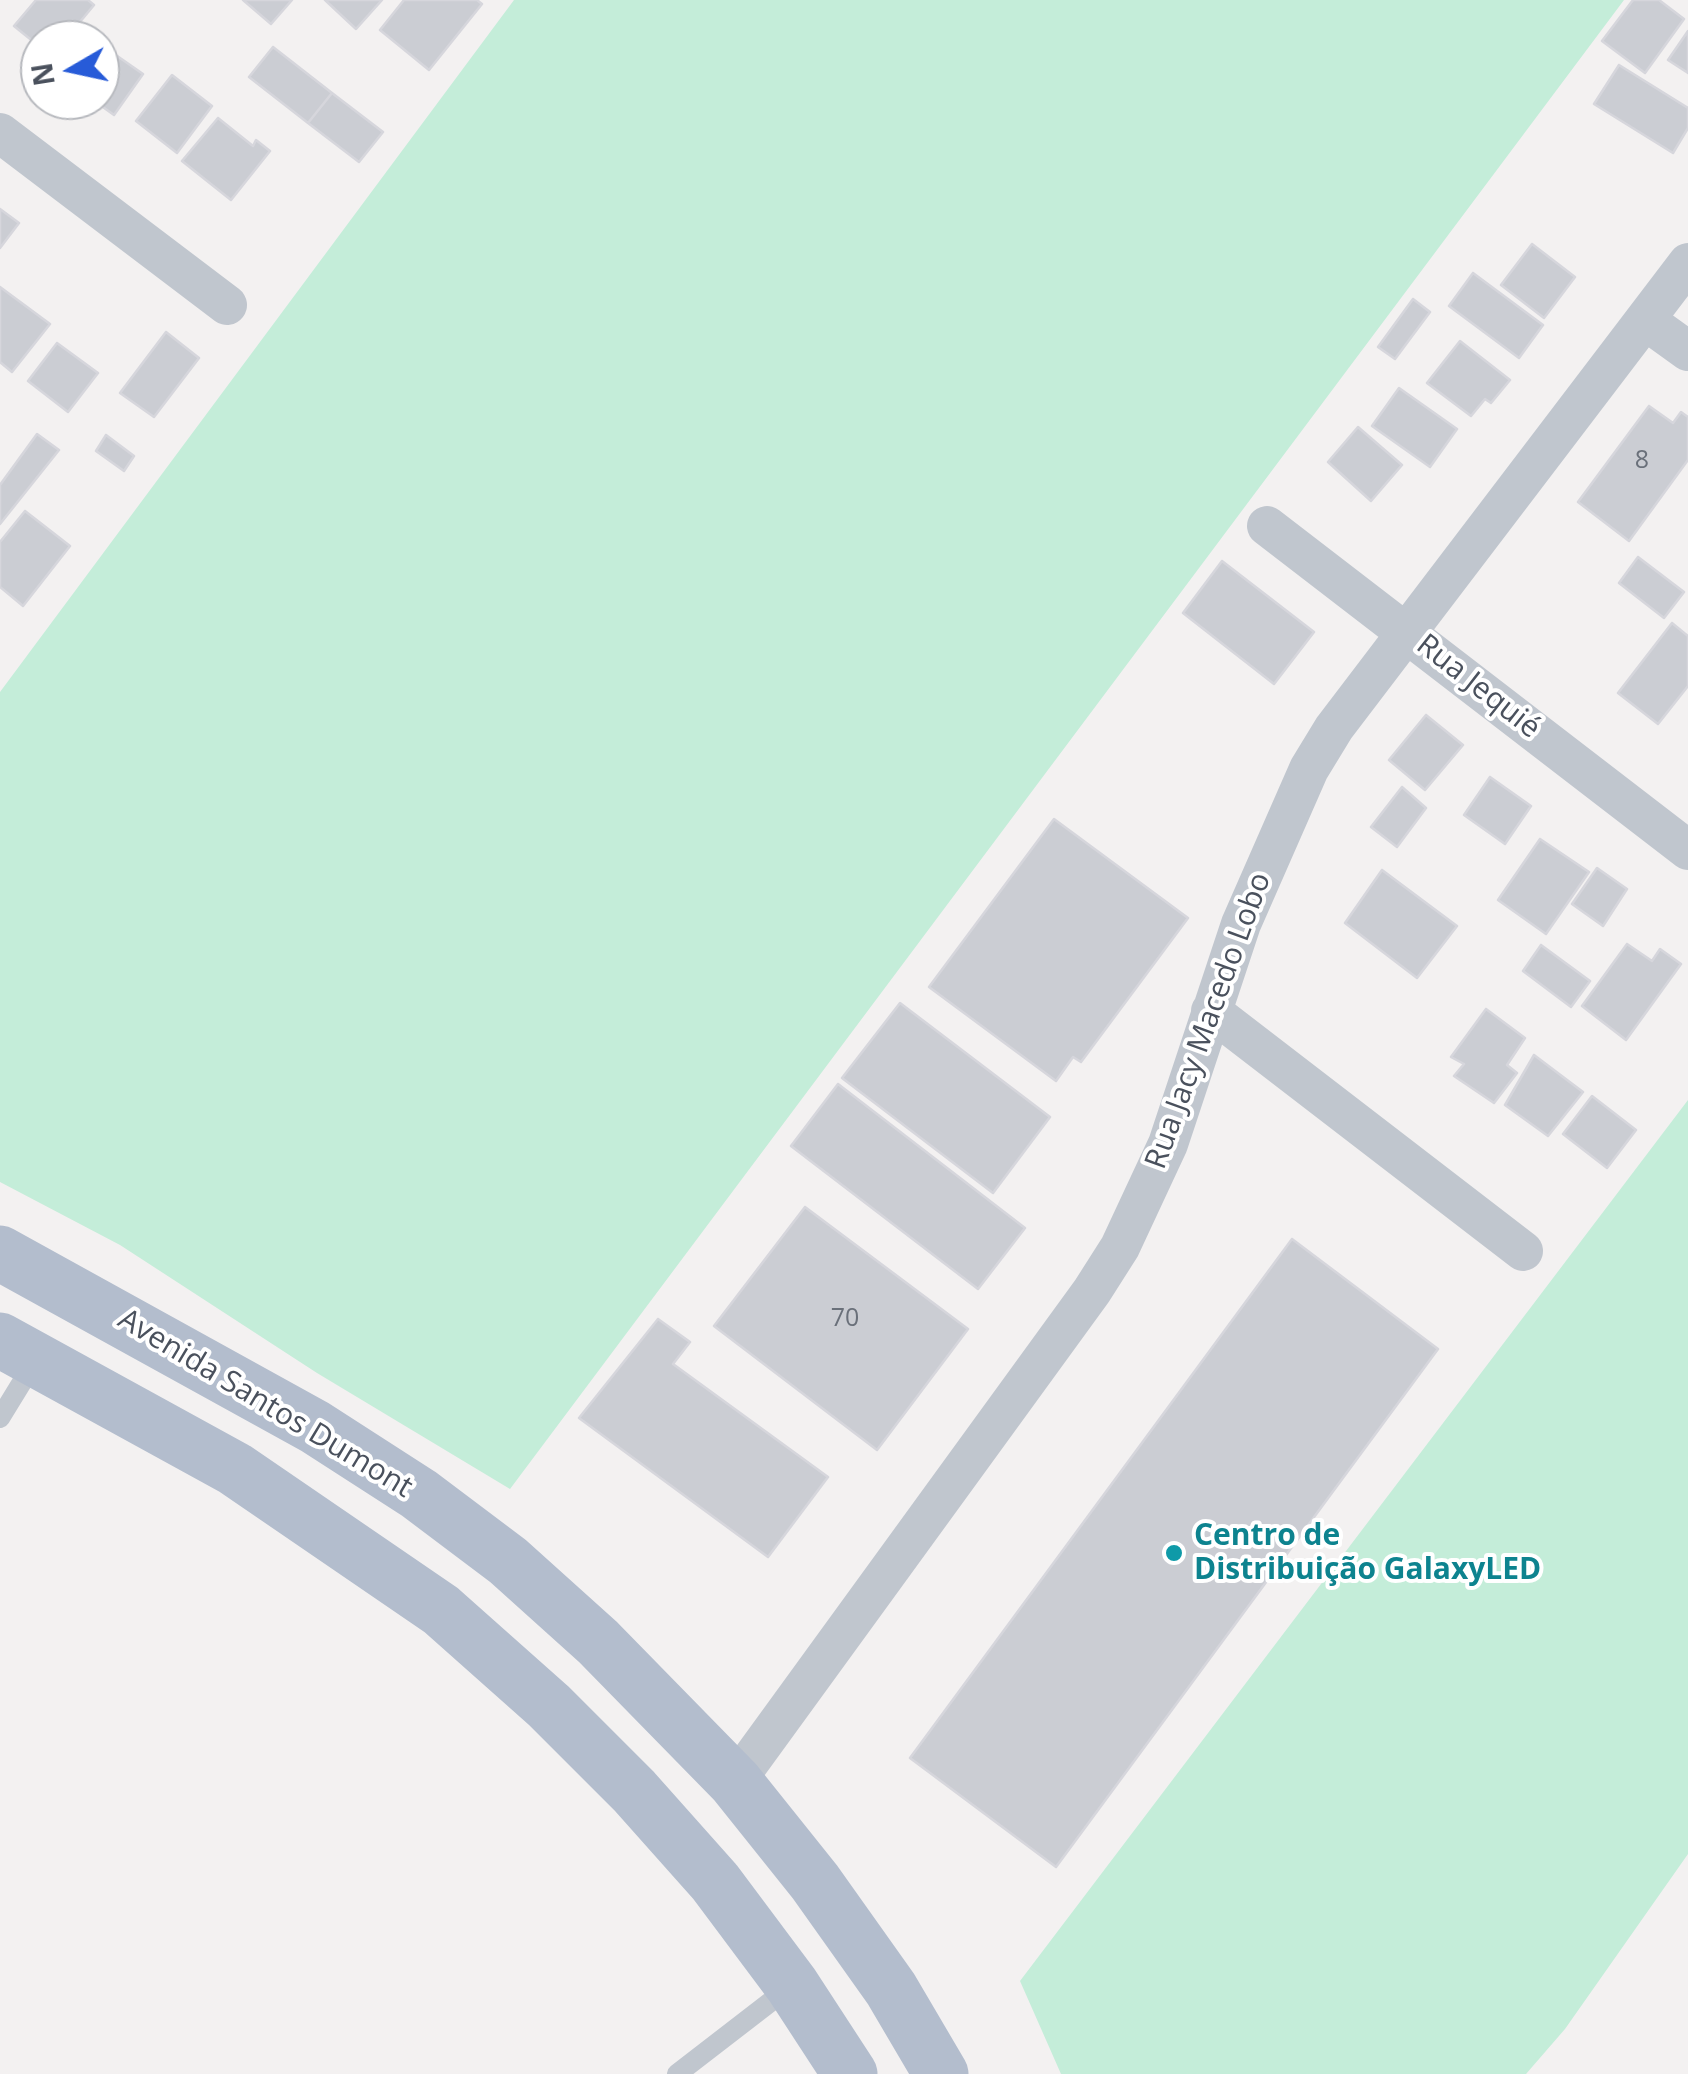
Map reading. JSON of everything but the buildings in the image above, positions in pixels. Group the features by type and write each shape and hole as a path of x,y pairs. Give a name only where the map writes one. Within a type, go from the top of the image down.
{"main road":[{"name":"Avenida Santos Dumont","path":"0,1253 248,1388 419,1494 508,1561 598,1642 735,1782 858,1943 941,2074"},
{"path":"18,1350 235,1468 441,1610 549,1706 634,1791 715,1882 792,1985 850,2074"}],"street":[{"path":"0,132 226,305"},
{"name":"Rua Jacy Macedo Lobo","path":"735,1782 1110,1262 1168,1144 1262,870 1308,769 1407,632 1688,264"},
{"path":"1645,320 1688,351"},
{"name":"Rua Jequié","path":"1267,526 1688,850"},
{"path":"1212,1012 1524,1251"}],"lane":[{"path":"0,1418 18,1350"},
{"path":"677,2074 792,1985"}],"green space":[{"path":"514,0 1624,0 510,1489 317,1373 120,1245 0,1182 0,692"},
{"path":"1688,1100 1688,1854 1565,2029 1526,2074 1061,2074 1020,1981"}],"place":[{"name":"Centro de Distribuição GalaxyLED","path":"1174,1553"}]}
